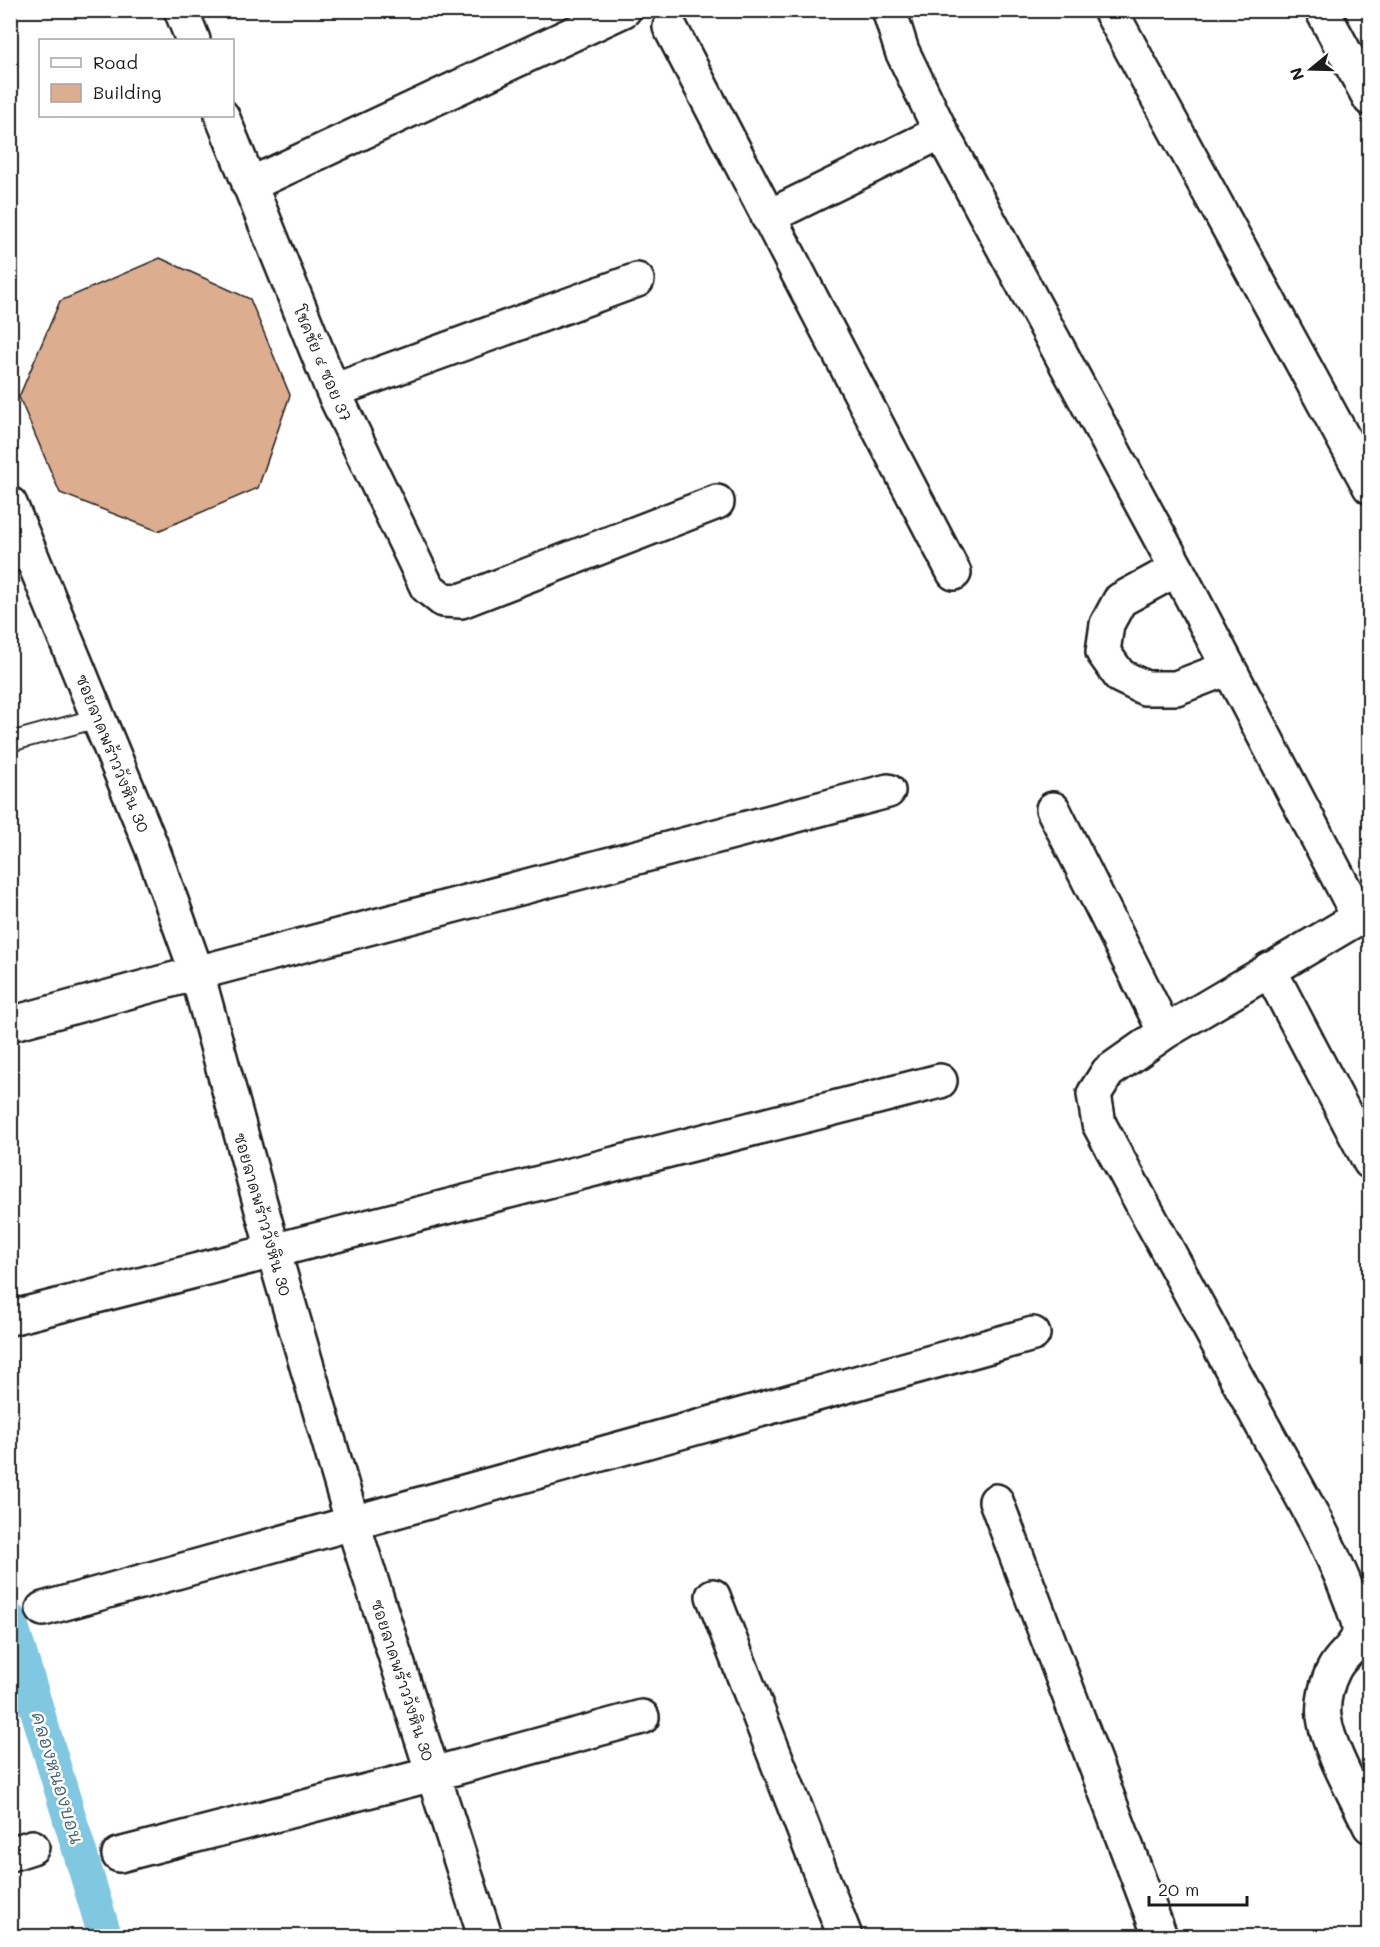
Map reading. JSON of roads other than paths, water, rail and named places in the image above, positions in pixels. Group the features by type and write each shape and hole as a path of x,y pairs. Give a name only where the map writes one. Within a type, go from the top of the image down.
{"street":[{"path":"182,10 193,39"},
{"path":"249,185 624,10"},
{"path":"889,10 902,51 941,132 1177,568 1228,668 1364,914 1165,1032 1108,1072 1094,1094 1099,1124 1299,1493 1350,1597 1359,1622 1358,1639 1335,1667 1326,1693 1324,1716 1332,1744 1370,1826"},
{"path":"1110,10 1370,487"},
{"path":"1322,10 1370,99"},
{"path":"670,27 954,573"},
{"name":"โชคชัย ๔ ซอย 37","path":"222,117 333,391 427,586 443,600 461,601 717,502"},
{"path":"768,217 941,132"},
{"path":"333,391 637,280"},
{"name":"ซอยลาดพร้าววังหิน 30","path":"12,509 21,560 98,718 153,848 196,973 273,1250 353,1524 485,1936"},
{"path":"1177,568 1120,600 1107,624 1103,652 1120,676 1145,688 1176,688 1228,668"},
{"path":"10,1024 888,791"},
{"path":"1053,809 1165,1032"},
{"path":"1269,969 1370,1162"},
{"path":"10,1318 940,1081"},
{"path":"43,1609 1033,1334"},
{"path":"996,1501 1160,1936"},
{"path":"713,1596 845,1936"},
{"path":"119,1856 642,1717"}],"lane":[{"path":"10,742 98,718"}],"waterway":[{"name":"คลองหนองบอน","path":"10,1620 105,1936"}]}
